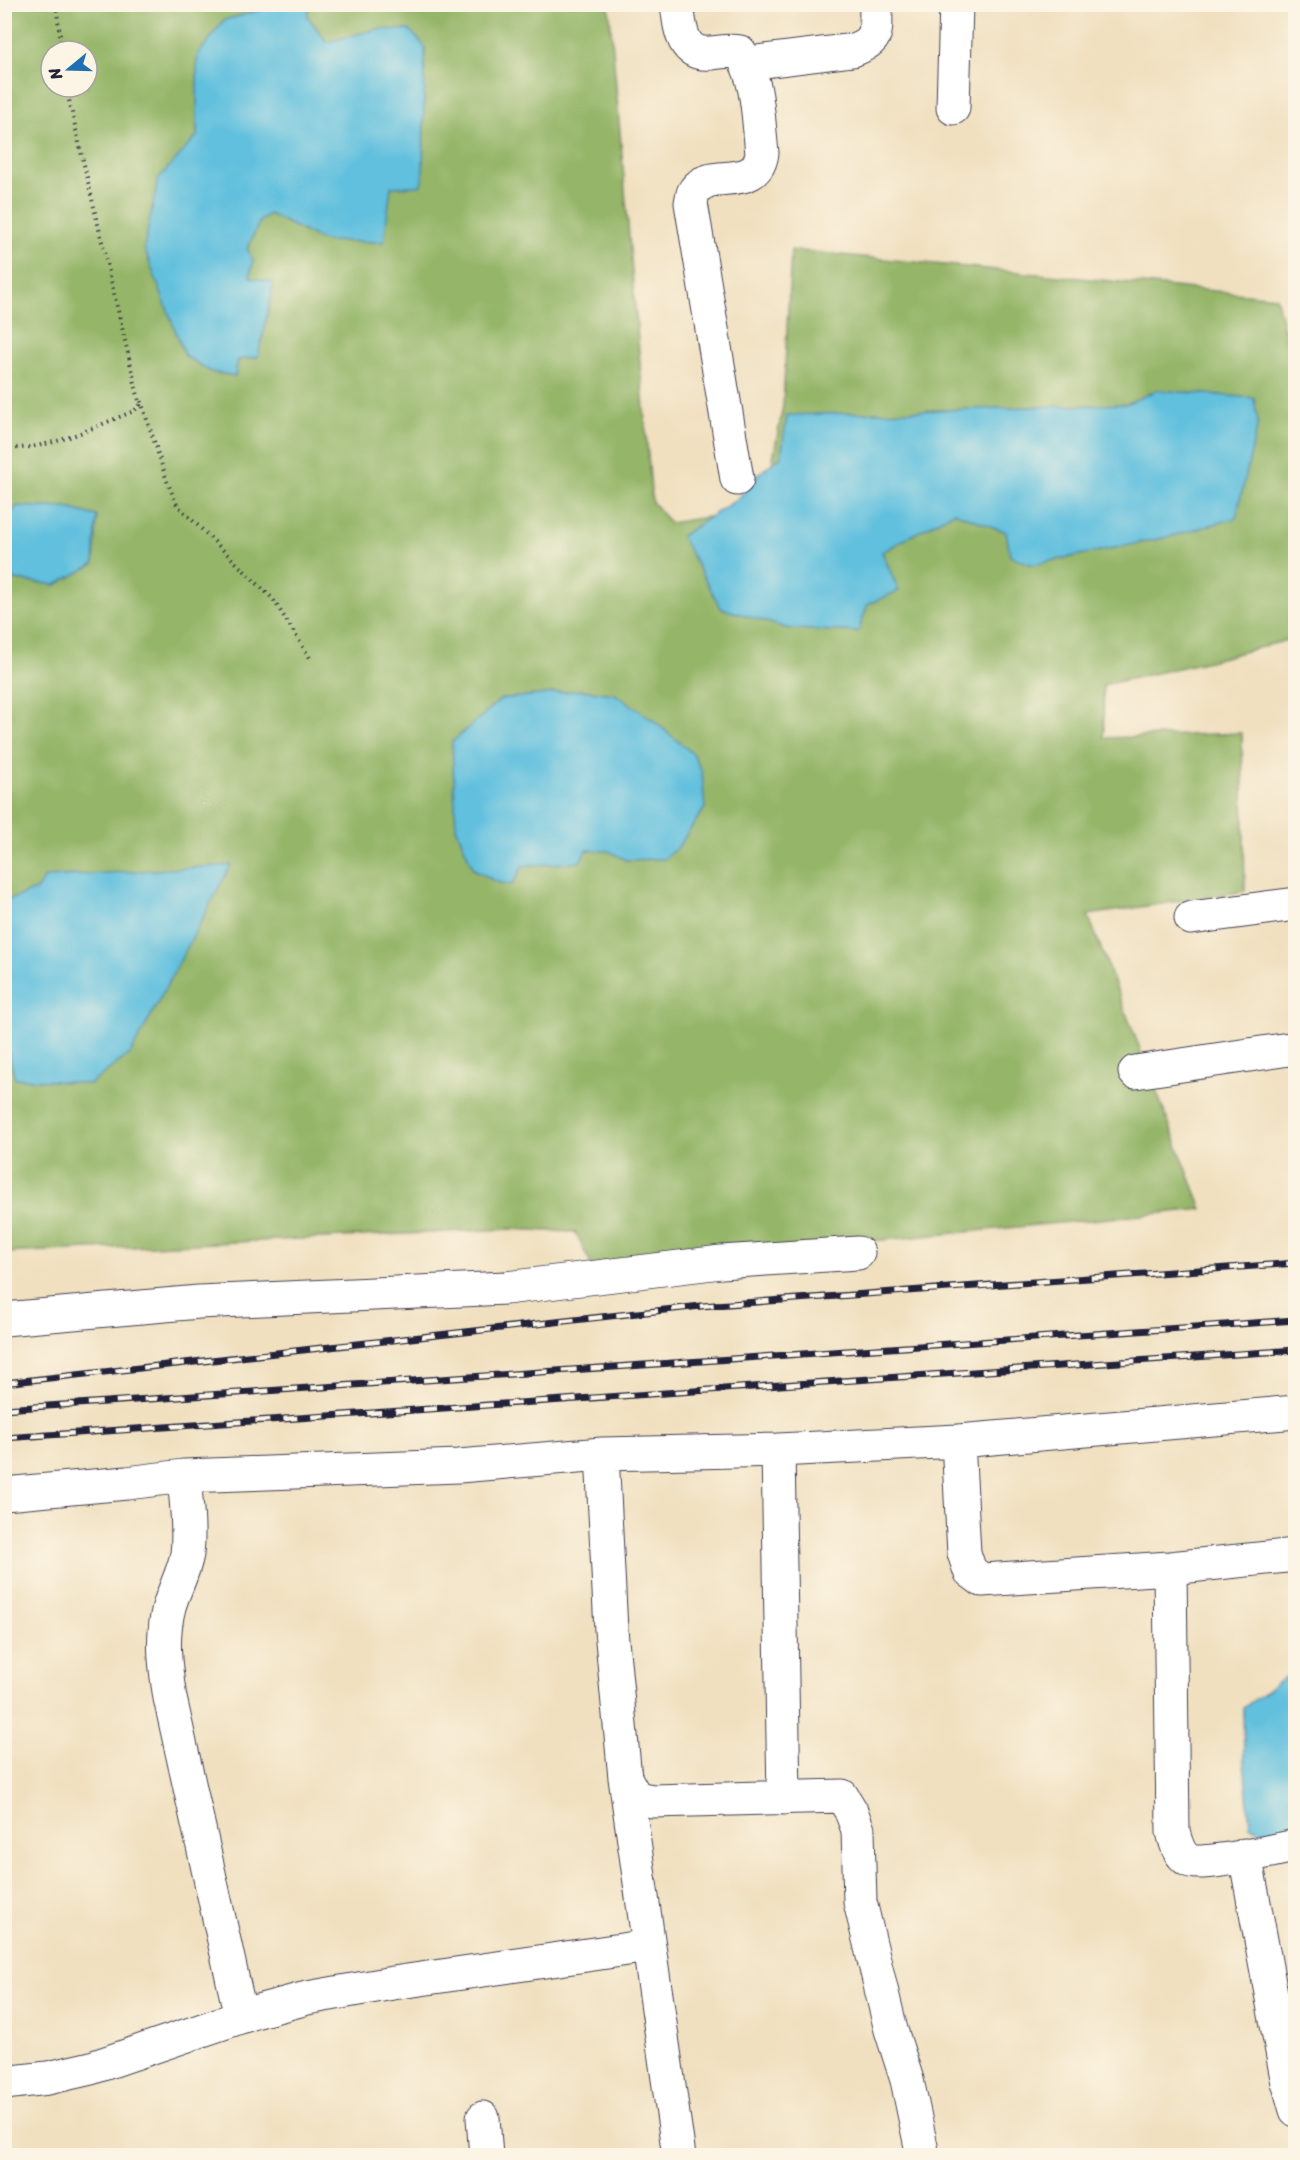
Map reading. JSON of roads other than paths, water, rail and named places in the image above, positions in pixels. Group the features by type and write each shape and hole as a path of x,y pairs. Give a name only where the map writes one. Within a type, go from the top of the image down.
{"street":[{"path":"677,4 686,45 696,53 728,50 740,52 748,63 761,142 760,164 749,174 731,179 703,182 693,191 692,203 737,479"},
{"path":"748,63 853,50 869,44 875,35 876,4"},
{"path":"953,108 956,4"},
{"path":"1191,918 1296,904"},
{"path":"1135,1072 1296,1048"},
{"path":"4,1319 199,1302 506,1288 721,1262 858,1253"},
{"path":"4,1494 184,1476 459,1466 602,1454 778,1450 958,1441 1296,1412"},
{"path":"958,1441 964,1552 970,1570 982,1580 1170,1568 1296,1556"},
{"path":"778,1450 784,1798"},
{"path":"602,1454 611,1630 625,1778 679,2156"},
{"path":"184,1476 188,1525 186,1556 169,1605 164,1632 164,1664 241,2017"},
{"path":"1170,1568 1173,1832 1179,1852 1190,1862 1206,1863 1296,1846"},
{"path":"625,1778 636,1798 653,1802 842,1796 858,1830 861,1902 891,2030 907,2080 923,2156"},
{"path":"1245,1855 1287,2078 1296,2110"},
{"path":"4,2083 48,2079 92,2067 241,2017 308,1998 649,1946"},
{"path":"483,2118 486,2156"}],"water":[{"path":"279,5 309,5 308,17 327,42 377,29 410,30 425,47 423,178 420,186 391,187 384,242 323,241 269,214 260,221 247,249 253,260 250,277 274,283 258,357 238,360 235,376 211,372 185,356 144,248 158,179 197,136 197,56 224,20"},
{"path":"1157,390 1254,398 1258,423 1236,518 1169,537 1032,565 1010,556 1006,532 954,512 882,552 899,591 868,604 858,632 789,629 721,608 681,536 739,498 756,476 781,456 787,415 1126,404"},
{"path":"17,506 67,508 97,516 94,564 56,585 14,580 5,553 4,524"},
{"path":"581,690 615,694 653,720 693,754 702,772 705,808 678,847 664,859 626,860 609,851 586,850 580,862 523,866 512,885 496,882 473,869 456,827 452,742 501,699"},
{"path":"231,865 131,1053 90,1084 15,1078 5,1040 5,901 36,890 45,877"},
{"path":"1295,1674 1295,1837 1282,1839 1250,1826 1244,1761 1243,1708 1288,1675"}],"railway":[{"path":"4,1383 701,1306 1296,1263"},
{"path":"4,1409 1296,1320"},
{"path":"4,1438 1296,1350"}]}
